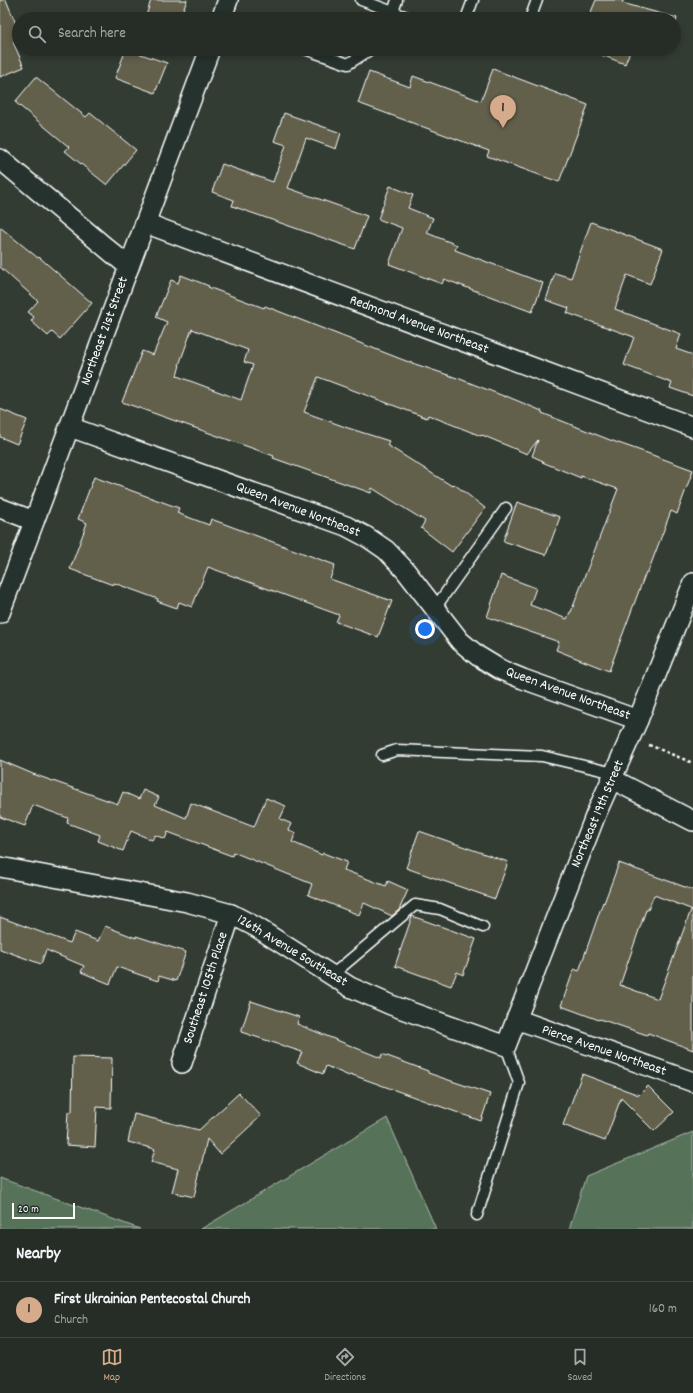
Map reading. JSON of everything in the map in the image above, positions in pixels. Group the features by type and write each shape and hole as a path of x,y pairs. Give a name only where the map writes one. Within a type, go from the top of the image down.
{"street":[{"path":"224,12 228,0"},
{"name":"Northeast 21st Street","path":"0,613 207,56"},
{"path":"0,159 129,267"},
{"name":"Redmond Avenue Northeast","path":"146,223 693,426"},
{"name":"Queen Avenue Northeast","path":"70,427 346,526 367,537 386,550 405,570 460,641 478,656 501,670 634,728"},
{"path":"0,508 34,521"},
{"name":"Northeast 19th Street","path":"506,1046 596,814 689,607 693,583"},
{"path":"613,776 693,821"},
{"name":"126th Avenue Southeast","path":"0,867 187,902 230,914 256,927 350,987 391,1005 506,1046"},
{"name":"Southeast 105th Place","path":"182,1062 230,914"},
{"name":"Pierce Avenue Northeast","path":"516,1019 693,1082"}],"lane":[{"path":"361,0 390,12"},
{"path":"397,0 397,12"},
{"path":"469,12 473,0"},
{"path":"533,12 537,0"},
{"path":"326,56 348,64 360,56"},
{"path":"435,608 506,508"},
{"path":"382,755 397,750 542,756 613,776"},
{"path":"332,975 415,905 440,909 482,926"},
{"path":"477,1215 518,1083 506,1046"}],"path":[{"path":"634,728 693,763"}],"green space":[{"path":"387,1118 436,1229 201,1229"},
{"path":"693,1132 693,1229 569,1229 586,1176"},
{"path":"0,1178 140,1229 0,1229"}],"building":[{"path":"0,0 6,0 12,14 12,56 19,56 24,67 0,77"},
{"path":"151,0 187,0 183,12 147,12"},
{"path":"596,0 624,0 622,3 655,12 591,12"},
{"path":"123,56 146,56 167,63 155,93 115,78"},
{"path":"604,56 628,56 625,64"},
{"path":"493,69 588,105 559,182 487,156 489,151 358,103 369,72 410,87 413,76 481,101"},
{"path":"36,77 86,117 90,113 136,150 107,185 65,151 69,147 15,102"},
{"path":"284,113 341,133 336,149 306,138 288,188 367,216 355,249 232,206 234,200 212,192 222,164 273,182 286,145 274,141"},
{"path":"390,186 413,195 408,208 433,218 427,233 457,245 455,250 543,283 532,312 444,279 442,284 389,264 402,228 378,219"},
{"path":"591,222 663,249 650,284 627,275 615,309 681,334 676,349 693,355 693,396 670,388 672,383 624,365 634,337 567,313 569,308 546,300 555,273 571,278"},
{"path":"0,227 38,258 39,257 92,303 60,339 52,332 48,336 31,321 34,317 28,312 38,301 0,267"},
{"path":"181,275 209,286 208,287 264,308 265,306 406,361 506,396 542,411 542,413 610,440 693,470 677,514 671,511 648,572 646,572 609,671 556,650 559,642 487,617 501,575 536,588 530,605 567,619 618,489 581,476 581,478 542,462 543,461 532,456 538,440 527,454 428,415 427,418 318,377 304,412 389,441 387,445 452,486 454,484 485,508 452,552 421,528 425,521 372,488 371,493 273,458 274,456 122,402 142,351 153,355 167,322 156,317 171,280 178,283","holes":["192,329 248,350 244,362 253,365 241,400 177,376 179,365"]},
{"path":"0,409 27,420 17,444 0,437"},
{"path":"94,477 179,508 177,513 209,525 211,519 335,565 330,579 392,601 378,637 336,622 339,615 208,567 192,607 179,602 177,608 157,601 158,599 114,583 113,585 70,569 87,523 78,519"},
{"path":"517,502 560,517 546,555 503,541"},
{"path":"0,760 33,774 118,804 123,792 139,799 143,790 159,797 155,805 186,818 191,803 254,827 266,798 286,806 280,819 292,824 289,830 296,833 292,842 322,855 323,853 347,862 344,870 386,886 388,881 408,890 399,910 392,916 364,903 359,915 308,895 312,884 233,852 232,856 168,832 165,839 155,835 152,840 131,831 123,851 98,841 100,835 67,823 68,818 33,805 25,826 0,817"},
{"path":"419,831 508,862 495,899 406,868"},
{"path":"619,863 693,890 693,910 654,895 648,910 646,910 620,985 658,999 691,910 693,911 693,1050 648,1033 647,1035 561,1006 574,969 579,971 603,902 604,903"},
{"path":"412,916 476,939 463,975 457,972 451,986 395,966"},
{"path":"0,917 70,943 75,932 98,941 105,926 136,938 136,936 186,952 176,981 159,976 158,981 117,967 110,984 81,972 84,966 46,950 41,964 0,949"},
{"path":"251,1001 299,1017 297,1024 381,1058 382,1054 428,1071 428,1073 490,1094 481,1121 350,1074 349,1076 326,1066 323,1074 297,1063 302,1052 241,1032"},
{"path":"73,1057 112,1058 111,1108 97,1107 95,1147 66,1145 68,1112 72,1112"},
{"path":"582,1074 639,1095 648,1086 674,1112 654,1131 621,1098 605,1141 563,1125"},
{"path":"239,1093 261,1116 220,1154 207,1139 194,1197 172,1192 178,1169 151,1162 155,1149 128,1142 134,1114 199,1130"}],"place":[{"name":"First Ukrainian Pentecostal Church","path":"503,128"}]}
